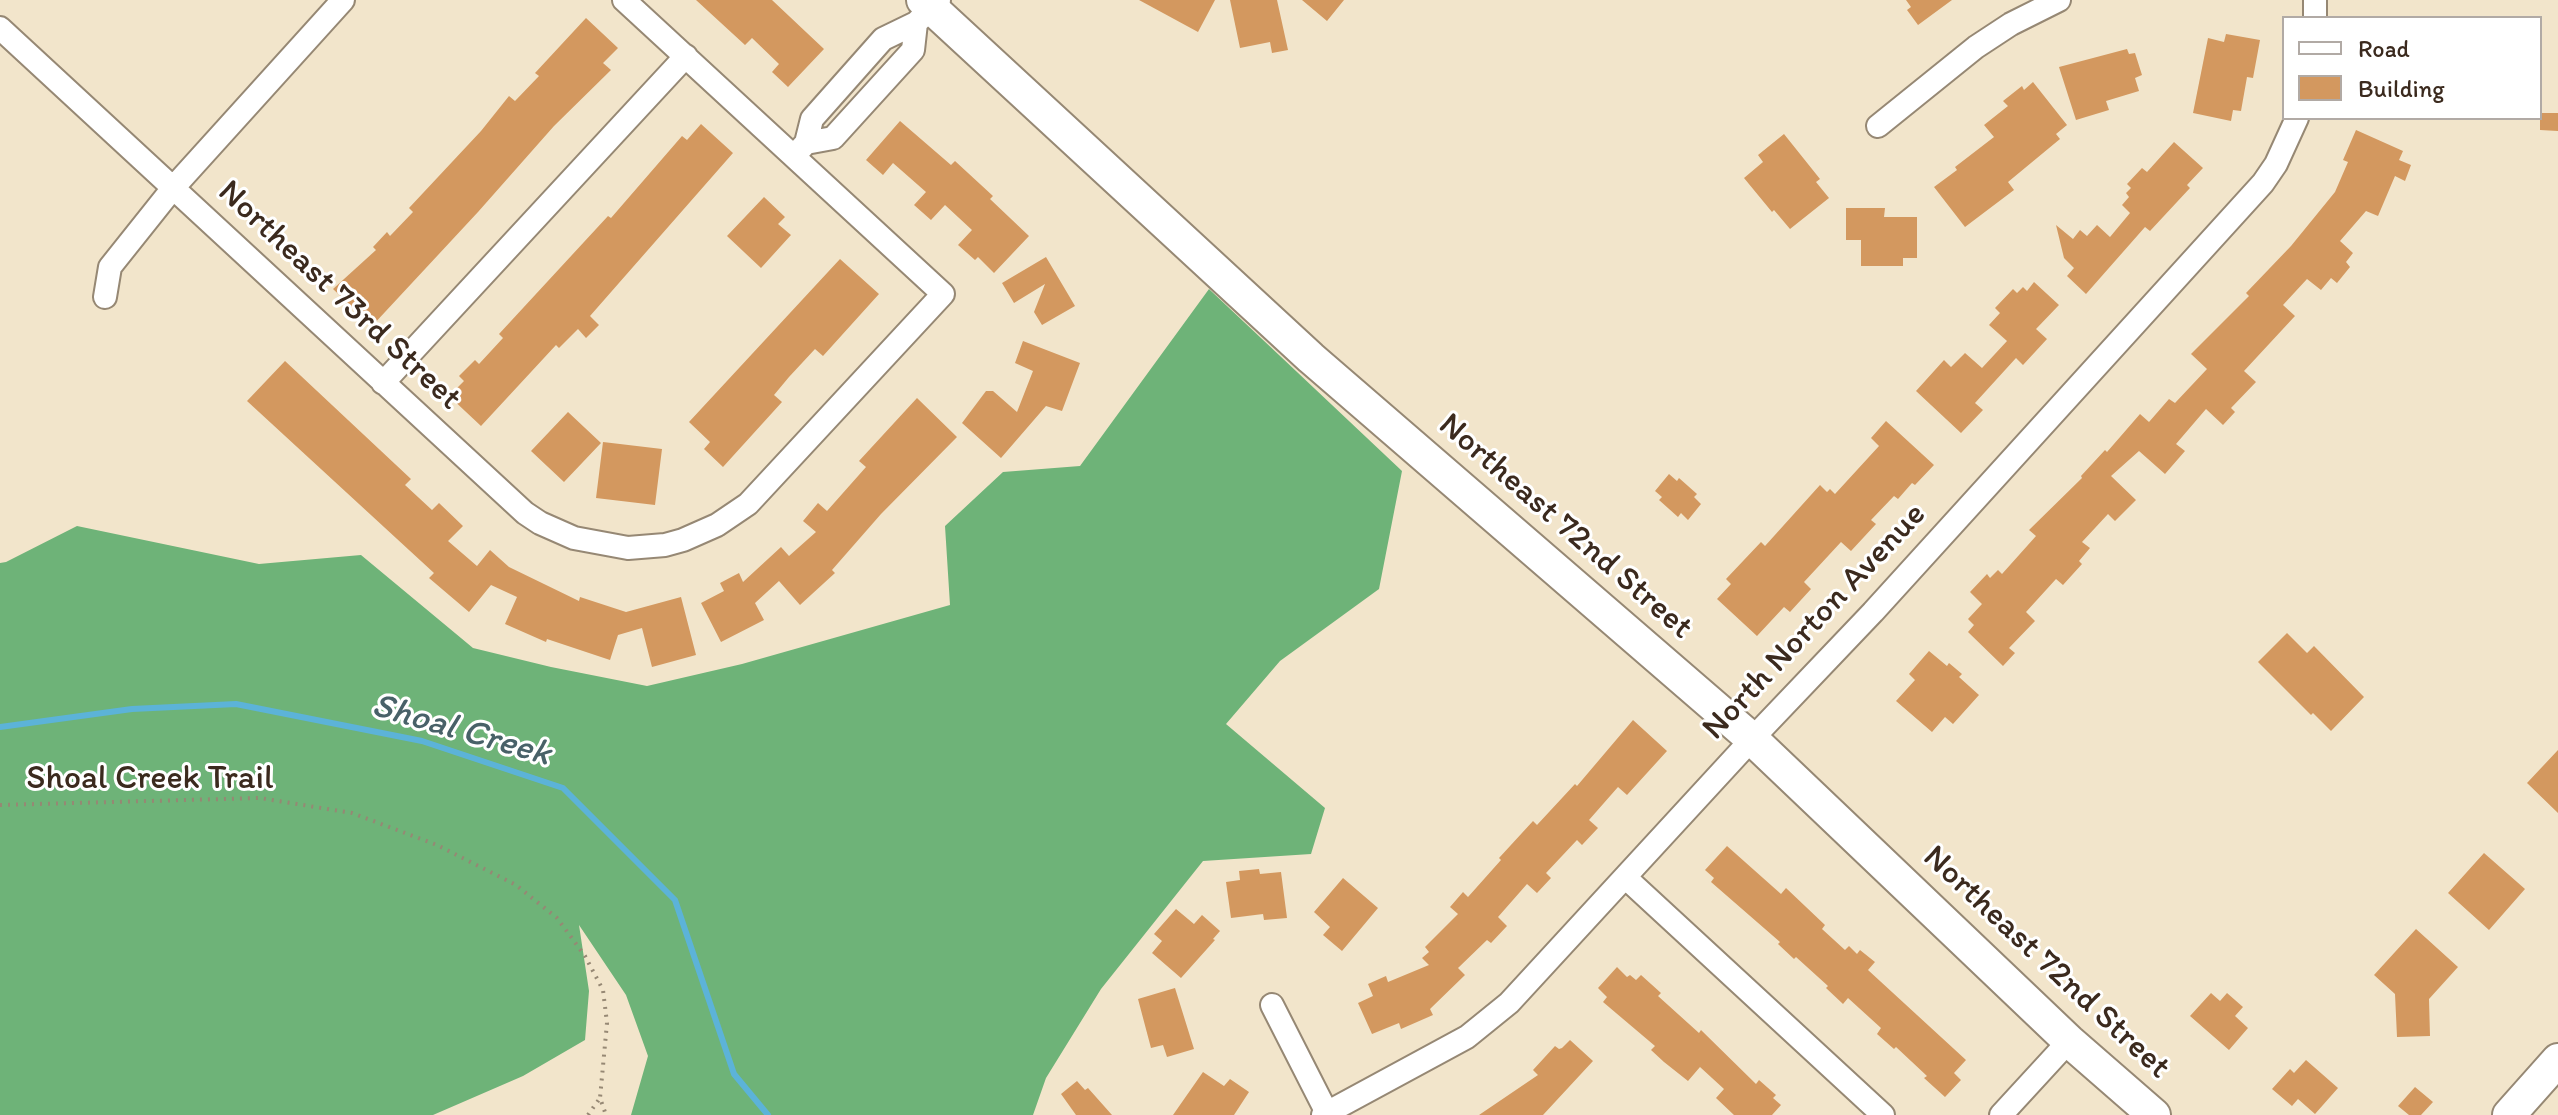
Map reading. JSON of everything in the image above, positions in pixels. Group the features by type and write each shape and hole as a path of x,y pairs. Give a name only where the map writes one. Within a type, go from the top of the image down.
{"main road":[{"name":"Northeast 72nd Street","path":"927,8 1311,358 1752,739 2069,1041 2154,1115"},
{"path":"2509,1115 2558,1060"}],"street":[{"path":"105,297 110,267 173,188 343,0"},
{"path":"624,0 686,56 800,149 812,119 883,39 927,8"},
{"path":"1878,126 1976,47 2011,24 2059,0"},
{"name":"Northeast 73rd Street","path":"0,28 511,501 540,523 592,544 628,548 665,545 717,525 748,504 943,294 800,149"},
{"path":"383,383 686,56"},
{"name":"North Norton Avenue","path":"1272,1005 1325,1114 1467,1037 1493,1018 1873,612 2263,183 2276,164 2296,120"},
{"path":"1626,878 1883,1115"},
{"path":"2001,1115 2069,1041"}],"path":[{"name":"Shoal Creek Trail","path":"0,805 260,798 352,813 437,845 516,885 557,918 585,956 603,990 607,1007 600,1098 606,1115"},
{"path":"588,1115 600,1098"}],"green space":[{"path":"1209,289 1402,471 1379,589 1280,661 1226,724 1325,808 1311,854 1203,861 1101,989 1046,1078 1033,1115 631,1115 648,1056 626,995 579,925 589,991 585,1040 523,1076 433,1115 0,1115 0,563 77,526 259,564 361,555 473,648 647,686 742,664 950,605 945,526 1003,472 1080,466"}],"building":[{"path":"696,0 772,0 824,49 788,87 772,72 779,64 752,38 745,45"},
{"path":"1139,0 1215,0 1198,32"},
{"path":"1230,0 1277,0 1288,50 1272,53 1270,42 1240,48"},
{"path":"1302,0 1344,0 1327,21"},
{"path":"1906,0 1952,0 1918,25 1907,10 1911,7"},
{"path":"586,18 618,48 603,63 611,70 554,126 372,326 333,289 376,250 373,247 387,232 390,236 413,212 409,208 481,131 509,96 515,101 539,76 535,73"},
{"path":"2226,34 2260,40 2253,78 2247,77 2241,111 2233,110 2231,121 2193,113 2208,38 2224,42"},
{"path":"2127,49 2129,54 2135,53 2142,75 2135,78 2139,91 2106,101 2109,110 2076,120 2059,67"},
{"path":"2033,82 2067,125 2056,134 2060,139 2008,182 2014,190 1965,227 1934,187 1994,137 1984,125 2008,106 2003,101 2022,86 2024,90"},
{"path":"2542,113 2558,113 2558,131 2540,130"},
{"path":"900,121 951,165 955,161 993,196 990,199 1029,236 994,273 978,257 975,260 958,245 972,230 945,205 931,220 914,205 926,192 893,163 883,175 866,160"},
{"path":"701,124 733,153 590,316 599,325 586,338 578,329 559,348 556,345 481,426 449,396 464,381 459,376 475,360 479,364 503,338 499,334 608,216 611,218 682,136 687,140"},
{"path":"2356,130 2403,151 2399,160 2411,165 2405,181 2395,176 2378,216 2366,211 2340,241 2353,253 2346,262 2350,267 2337,283 2331,278 2321,290 2307,279 2283,305 2295,316 2244,371 2256,382 2231,408 2235,412 2223,425 2206,409 2176,444 2185,451 2165,474 2139,451 2111,476 2136,500 2115,521 2108,514 2082,542 2090,548 2079,561 2082,564 2063,585 2056,579 2026,612 2035,621 2009,648 2015,653 2003,666 1968,632 1974,625 1968,619 1982,604 1970,592 1987,574 1990,578 1998,570 2002,574 2036,536 2029,530 2082,478 2105,450 2107,452 2140,414 2149,422 2169,399 2175,403 2207,369 2191,354 2249,296 2246,293 2291,246 2335,192 2348,162 2343,160"},
{"path":"1784,134 1820,179 1816,182 1829,198 1790,229 1744,178 1763,162 1758,155"},
{"path":"2174,142 2203,168 2187,185 2190,188 2150,231 2145,227 2086,294 2067,276 2074,268 2064,258 2056,225 2073,239 2080,230 2087,236 2097,225 2110,237 2130,213 2122,205 2129,197 2126,193 2131,188 2127,184 2142,168 2147,172"},
{"path":"764,197 785,217 778,224 791,235 761,268 727,236"},
{"path":"1846,208 1885,208 1884,217 1917,217 1917,258 1903,258 1903,266 1861,266 1861,240 1846,240"},
{"path":"1046,257 1075,306 1042,325 1034,312 1045,284 1014,303 1002,283"},
{"path":"840,259 879,294 823,356 815,349 789,377 774,395 782,402 723,467 704,449 710,442 689,422"},
{"path":"2034,282 2059,305 2036,329 2047,339 2023,365 2016,358 1975,403 1983,410 1961,433 1916,391 1944,360 1951,367 1965,353 1982,368 2007,341 1989,325 2000,313 1995,308 2013,289 2017,293 2023,287 2027,291"},
{"path":"1023,341 1080,363 1062,411 1046,406 1001,458 962,423 986,391 993,391 1017,412 1033,371 1015,363"},
{"path":"285,361 411,479 405,485 432,510 439,503 463,526 448,541 477,566 490,550 509,567 579,601 580,597 626,612 681,597 696,655 652,667 642,628 618,635 610,660 547,639 546,642 505,624 517,597 491,585 469,612 429,578 434,573 247,401"},
{"path":"917,398 957,437 881,514 832,570 835,573 800,605 779,581 755,603 764,620 721,642 701,603 724,591 720,583 739,573 743,582 781,547 789,556 816,532 803,521 818,503 827,511 866,467 859,461"},
{"path":"568,412 601,443 564,482 531,451"},
{"path":"1886,421 1934,465 1898,499 1894,496 1871,520 1876,524 1851,551 1841,542 1804,582 1811,589 1790,612 1784,607 1757,636 1717,599 1731,584 1726,579 1761,542 1765,546 1820,485 1827,492 1830,489 1835,494 1879,446 1871,438"},
{"path":"603,442 662,449 655,505 596,498"},
{"path":"1669,474 1677,481 1679,478 1697,494 1694,497 1701,504 1688,520 1681,513 1678,517 1659,500 1662,497 1655,491"},
{"path":"2287,633 2307,653 2314,646 2364,697 2331,731 2258,662"},
{"path":"1929,651 1962,674 1959,677 1979,695 1953,724 1945,717 1932,732 1896,701 1915,680 1909,674"},
{"path":"1633,720 1667,751 1627,795 1618,787 1589,820 1598,828 1582,845 1577,840 1546,873 1551,878 1537,893 1527,884 1498,917 1507,926 1491,943 1487,940 1458,968 1465,975 1430,1009 1433,1015 1401,1029 1399,1023 1372,1034 1358,1003 1373,996 1368,984 1386,976 1388,982 1429,965 1422,958 1429,952 1425,947 1458,914 1450,907 1463,892 1468,897 1533,821 1537,825 1575,784 1577,786"},
{"path":"2558,750 2558,813 2527,783"},
{"path":"1727,846 1781,894 1786,888 1825,925 1822,929 1845,950 1849,946 1857,954 1860,950 1875,962 1868,970 1966,1060 1954,1073 1961,1080 1945,1097 1896,1047 1894,1049 1877,1034 1881,1028 1848,998 1843,1004 1826,988 1828,986 1796,957 1794,959 1778,944 1780,942 1711,882 1714,878 1705,870"},
{"path":"2484,853 2525,889 2489,930 2448,893"},
{"path":"1259,869 1260,874 1281,872 1287,918 1264,920 1263,914 1231,918 1226,882 1240,880 1239,871"},
{"path":"1343,878 1378,908 1342,951 1323,935 1330,927 1314,912"},
{"path":"1176,909 1194,924 1202,915 1220,931 1181,978 1152,953 1162,941 1154,934"},
{"path":"2416,929 2458,967 2429,999 2430,1036 2397,1037 2395,994 2374,975"},
{"path":"1617,967 1627,977 1630,975 1636,980 1641,975 1661,993 1658,996 1699,1033 1701,1030 1756,1084 1759,1080 1776,1095 1773,1098 1781,1105 1772,1115 1734,1115 1716,1098 1724,1089 1700,1067 1688,1081 1664,1062 1651,1050 1655,1046 1603,1002 1607,997 1598,988"},
{"path":"1175,988 1194,1049 1167,1057 1163,1045 1151,1048 1138,999"},
{"path":"2211,993 2220,1001 2227,993 2243,1007 2235,1016 2248,1028 2229,1050 2190,1016"},
{"path":"1570,1040 1593,1061 1543,1115 1479,1115 1538,1075 1533,1070 1555,1046 1562,1048"},
{"path":"2306,1060 2338,1088 2315,1114 2298,1099 2292,1106 2272,1089 2290,1069 2294,1073"},
{"path":"1203,1072 1224,1086 1230,1079 1249,1092 1234,1115 1173,1115"},
{"path":"1077,1081 1085,1090 1088,1088 1112,1115 1076,1115 1061,1094"},
{"path":"2415,1087 2433,1102 2421,1115 2409,1115 2398,1106"}],"waterway":[{"name":"Shoal Creek","path":"0,727 132,709 236,704 422,741 563,788 675,900 734,1074 768,1115"}]}
